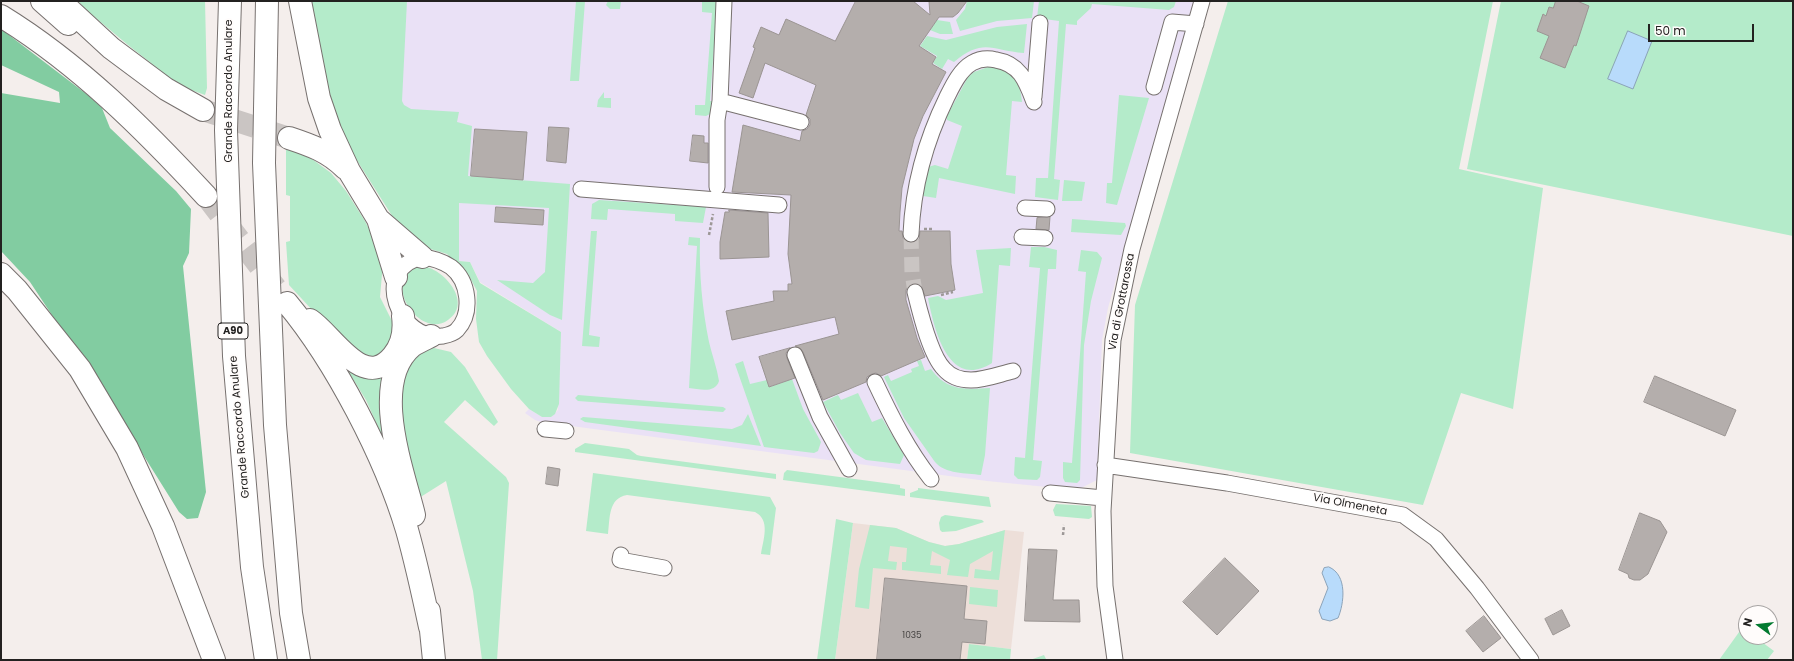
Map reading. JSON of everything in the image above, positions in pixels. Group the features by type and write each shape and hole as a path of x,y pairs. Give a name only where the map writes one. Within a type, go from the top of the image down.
{"highway":[{"path":"42,1 73,28 111,48"},
{"path":"60,1 111,48 166,89 203,110"},
{"path":"216,1 226,130"},
{"name":"Grande Raccordo Anulare","path":"230,1 226,130 234,356 252,567 266,660"},
{"path":"267,1 264,163 275,425 291,613 299,660"},
{"path":"300,1 319,98 330,130 349,172 378,219 396,278"},
{"path":"1,16 25,31 88,80 135,121 206,196"},
{"path":"289,138 320,148 336,159 349,172"},
{"path":"378,219 422,257"},
{"path":"1,274 17,290 80,369 127,448 163,526 214,660"},
{"path":"403,316 404,334 398,351 386,364 371,368 354,363 320,327 289,306 329,362 344,388 386,475 406,528 430,627"},
{"path":"431,336 413,345 404,356 393,381 390,406 391,420 426,559 430,627 434,660"}],"street":[{"path":"717,187 716,120 720,102 724,1"},
{"name":"Via di Grottarossa","path":"1115,660 1105,586 1103,498 1113,340 1125,276 1202,1"},
{"path":"1154,87 1172,22 1196,24"},
{"path":"911,234 917,185 928,139 951,88 966,68 973,62 982,60 998,60 1010,65 1021,73 1026,79 1034,102 1040,23"},
{"path":"720,102 801,122"},
{"path":"581,189 780,205"},
{"path":"1024,208 1047,209"},
{"path":"1022,237 1045,238"},
{"path":"422,257 436,260 451,267 463,283 468,301 464,317 456,331 448,335 431,336 414,328 403,316 396,302 394,286 396,278 404,265 422,257"},
{"path":"915,292 927,334 937,359 948,373 961,379 972,380 1013,371"},
{"path":"795,355 820,417 849,468"},
{"path":"875,382 890,413 920,465 931,479"},
{"path":"545,429 566,431"},
{"name":"Via Olmeneta","path":"1105,465 1242,486 1403,515 1436,539 1477,588 1531,660"},
{"path":"1050,493 1103,498"},
{"path":"621,555 620,560 664,568"}],"path":[{"path":"709,234 714,209"},
{"path":"941,294 953,292"},
{"path":"1063,535 1064,525"}],"shaded area":[{"path":"356,1 1194,1 1108,308 1102,340 1097,480 1077,490 987,481 535,420 525,413 529,409 542,417 551,417 558,410 561,332 480,282 470,262 459,261"},
{"path":"853,523 896,528 929,542 945,546 959,544 1005,530 1024,532 1011,649 969,644 967,660 835,660"}],"green space":[{"path":"78,1 205,1 207,88 205,95 180,86 128,45 85,9"},
{"path":"308,1 407,1 402,101 404,105 411,109 459,112 457,122 472,126 468,176 570,184 562,320 550,315 497,280 533,283 545,272 549,208 459,203 459,261 470,262 480,283 561,332 559,404 555,414 551,417 542,417 529,409 511,389 487,356 479,342 476,319 477,291 468,274 447,254 427,248 396,222 349,148 329,107"},
{"path":"576,1 585,1 579,81 570,81"},
{"path":"608,1 621,1 620,9 610,9 606,5"},
{"path":"682,1 715,1 717,5 710,101 712,101 710,114 706,116 695,115 695,105 705,105 712,13 702,12 702,2"},
{"path":"967,1 1034,1 1032,18 997,21 960,31 956,20 965,9"},
{"path":"1039,1 1176,1 1174,7 1169,10 1092,4 1091,8 1077,21 1077,25 1066,24 1054,179 1060,180 1058,200 1035,197 1036,178 1048,178 1059,21 1037,18"},
{"path":"1228,1 1493,1 1459,169 1543,188 1513,409 1461,393 1423,505 1130,453 1135,305"},
{"path":"1501,1 1793,1 1793,236 1467,169"},
{"path":"937,20 950,22 953,34 940,34 930,30"},
{"path":"1027,24 1024,53 988,47 981,48 964,54 954,62 948,59 942,69 933,63 937,56 920,46 927,36 946,40 997,27"},
{"path":"1,29 89,96 102,108 110,128 176,191 191,209 189,253 183,266 206,492 198,518 187,519 179,512 117,413 30,282 1,251 1,93 60,103 59,92 1,65"},
{"path":"988,67 1008,73 1016,82 1021,95 1022,102 1012,101 1006,175 1016,176 1015,194 939,178 936,198 923,196 928,167 935,165 948,169 962,126 947,120 947,116 968,77 974,72"},
{"path":"604,92 604,98 611,98 611,108 597,107 598,100"},
{"path":"1119,95 1149,98 1117,205 1106,203 1107,183 1112,183"},
{"path":"286,148 312,159 331,173 346,191 365,221 375,241 383,263 380,297 393,323 394,341 372,362 351,352 289,285 286,242 290,241 290,196 286,195"},
{"path":"1064,180 1085,182 1082,201 1062,201"},
{"path":"599,200 706,207 703,223 675,221 675,214 608,209 607,220 591,219 592,204"},
{"path":"1072,219 1125,223 1126,226 1121,235 1071,232"},
{"path":"591,231 597,231 589,335 600,337 599,347 582,346"},
{"path":"689,237 700,238 700,264 704,316 719,381 714,388 706,390 689,388 697,246 688,245"},
{"path":"1031,247 1044,247 1057,250 1056,269 1048,269 1033,460 1042,461 1040,477 1037,480 1018,479 1014,475 1015,457 1025,458 1040,268 1029,267"},
{"path":"1011,248 1010,266 999,265 992,363 977,369 964,369 954,363 939,339 934,325 928,298 938,296 946,300 983,293 976,250"},
{"path":"1081,250 1097,252 1102,258 1091,301 1084,345 1080,480 1077,483 1065,482 1063,478 1063,462 1072,463 1086,272 1078,271"},
{"path":"421,266 438,272 446,279 457,296 458,305 455,313 448,320 437,324 426,322 415,315 408,305 403,293 403,282 409,272"},
{"path":"434,348 451,352 465,367 498,422 494,426 465,400 444,422 506,477 509,483 497,660 482,660 473,591 446,481 419,498 403,439 401,429 401,404 405,378 414,357 422,351"},
{"path":"340,358 386,370 388,449 366,400"},
{"path":"921,360 925,371 931,369 944,382 958,388 990,388 985,455 981,475 950,471 939,466 904,418 884,377 888,375 891,381 912,372 911,369 919,366 917,361"},
{"path":"743,361 750,384 767,380 770,387 792,379 803,409 821,442 818,451 814,453 764,447 735,364"},
{"path":"858,393 872,422 882,418 904,455 900,464 866,460 854,453 840,433 823,402 838,395 841,400"},
{"path":"578,395 723,407 726,409 723,412 578,401 575,398"},
{"path":"748,414 761,446 585,422 580,419 583,417 732,429 742,425"},
{"path":"585,443 629,449 641,456 776,474 776,479 575,452 575,449"},
{"path":"787,470 900,485 900,488 905,489 905,496 783,480 784,473"},
{"path":"593,473 770,497 776,508 770,555 761,554 765,531 763,520 755,512 627,495 616,500 613,505 608,534 586,531"},
{"path":"918,488 989,497 991,507 910,497 910,493 918,490"},
{"path":"1056,504 1091,506 1092,517 1089,519 1055,516 1053,510"},
{"path":"945,515 982,520 984,522 956,531 942,532 940,530 939,523 941,517"},
{"path":"836,519 853,523 835,660 817,660"},
{"path":"870,525 896,528 929,542 945,546 959,544 1005,530 999,580 974,578 975,569 991,571 993,551 970,564 968,577 947,575 950,560 932,551 930,565 941,566 941,574 902,570 902,562 906,562 907,548 890,546 888,561 897,562 896,570 873,568 869,609 855,607 859,569"},
{"path":"970,587 998,590 997,607 969,604"},
{"path":"1738,634 1738,645 1766,645 1774,651 1767,660 1719,660"},
{"path":"969,644 1011,649 1010,660 967,660"},
{"path":"1044,655 1046,659 1083,660 1030,660"}],"water":[{"path":"1628,31 1652,41 1633,89 1608,79"},
{"path":"1329,567 1339,576 1343,590 1342,605 1338,618 1330,621 1322,619 1319,611 1328,588 1322,573 1324,568"}],"building":[{"path":"856,1 913,1 930,15 929,1 967,1 953,17 939,17 919,46 936,57 932,64 946,72 923,116 914,139 902,188 899,231 902,231 903,238 906,242 915,242 919,239 920,231 950,231 951,264 955,290 925,296 921,286 917,283 909,285 906,290 906,300 917,338 925,357 881,376 876,373 872,374 867,377 866,382 823,400 803,352 800,348 795,346 839,334 835,317 732,340 726,311 774,301 773,291 788,291 788,284 792,284 788,254 791,195 732,192 743,125 800,141 802,131 807,129 810,125 810,119 806,115 816,85 765,63 753,98 739,93 755,48 753,47 761,27 779,35 786,19 835,41"},
{"path":"1556,1 1577,1 1589,6 1576,46 1574,45 1565,68 1540,58 1549,36 1537,31 1543,14 1546,16 1549,7 1553,8"},
{"path":"549,127 569,128 566,163 547,161"},
{"path":"475,129 527,132 523,180 471,176"},
{"path":"693,135 704,136 704,143 708,143 708,163 690,161"},
{"path":"496,207 544,210 543,225 495,222"},
{"path":"729,210 768,213 769,257 720,259 720,242 725,212 729,212"},
{"path":"1050,217 1049,230 1036,229 1037,218"},
{"path":"790,348 786,353 795,378 769,387 759,357"},
{"path":"1655,376 1736,410 1725,436 1644,402"},
{"path":"548,467 560,469 558,486 546,484"},
{"path":"1640,513 1660,521 1667,532 1648,574 1640,580 1634,580 1629,578 1628,574 1619,570"},
{"path":"1029,549 1057,550 1053,600 1079,600 1080,622 1025,621"},
{"path":"1225,558 1259,591 1217,635 1183,602"},
{"path":"885,578 967,586 964,619 987,621 985,644 962,642 960,660 877,660"},
{"path":"1562,610 1570,626 1553,635 1545,619"},
{"path":"1484,616 1501,638 1483,652 1466,631"}],"tunnel":[{"path":"203,110 289,138"},
{"path":"206,196 276,288"},
{"path":"911,234 912,273 915,292"}]}
